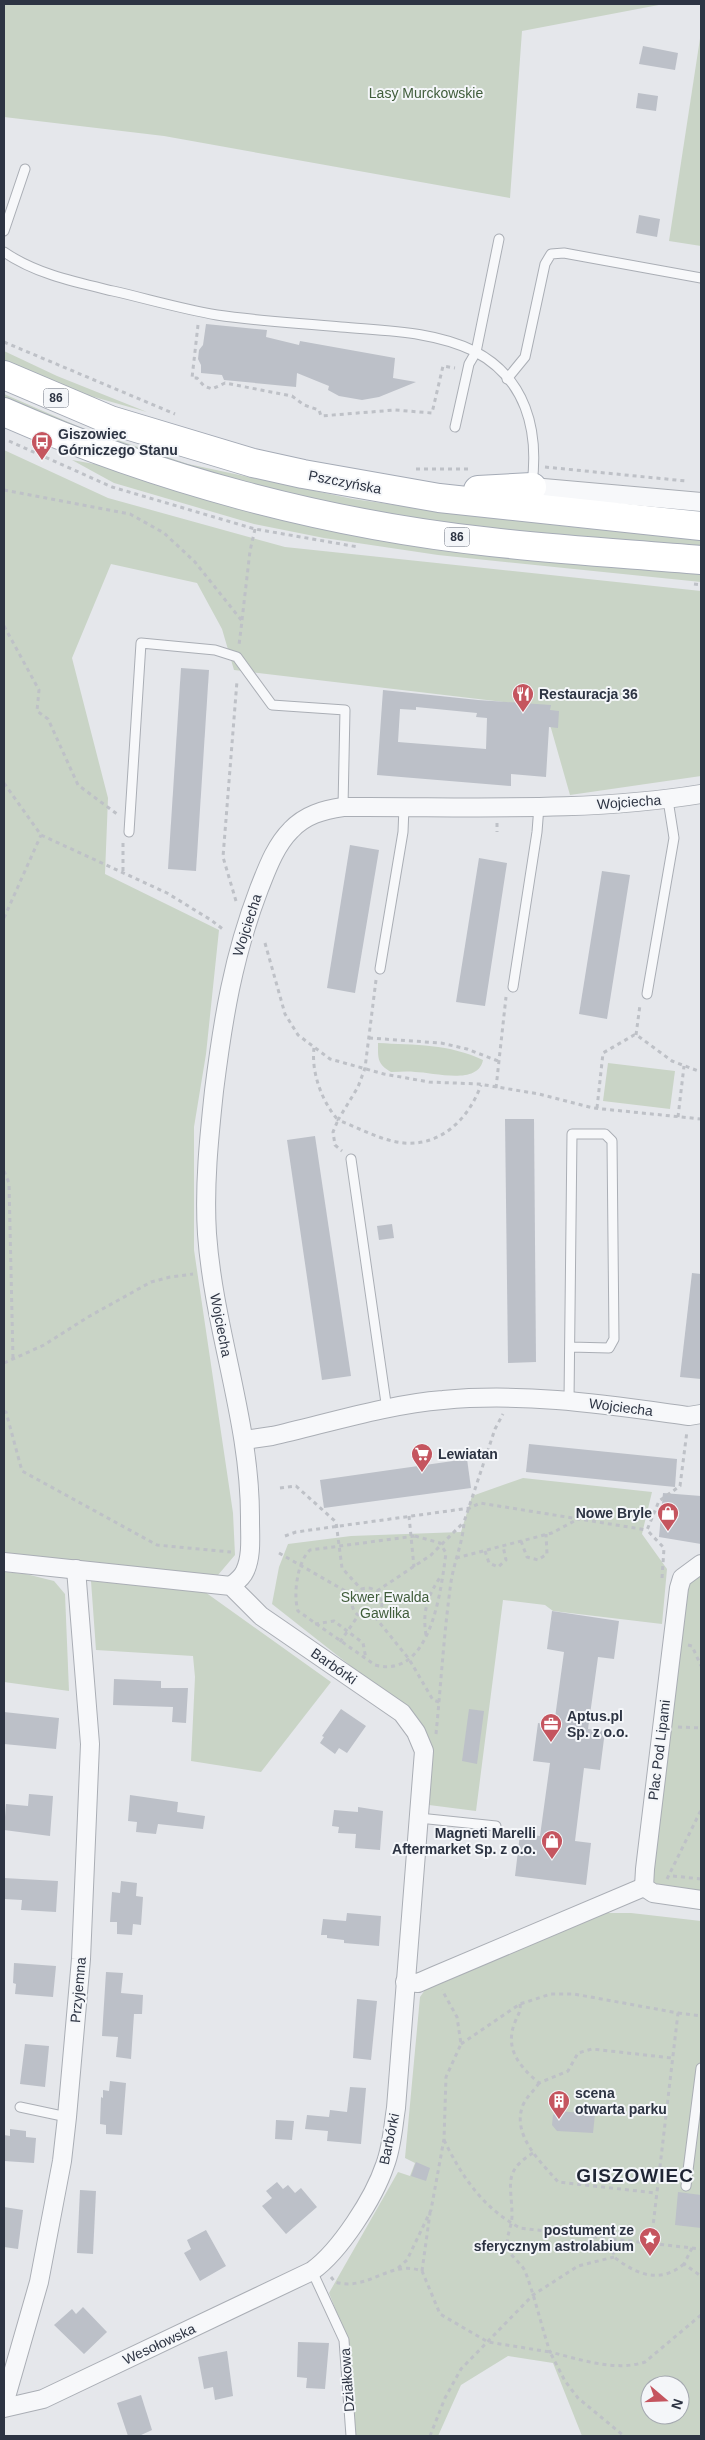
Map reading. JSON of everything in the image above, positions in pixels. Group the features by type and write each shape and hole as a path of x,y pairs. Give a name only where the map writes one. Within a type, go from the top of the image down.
{"main road":[{"name":"Pszczyńska","path":"4,375 110,420 253,463 378,489 440,498 701,526"},
{"name":"86","path":"4,412 63,437 157,471 216,488 355,521 490,542 701,560"},
{"path":"440,498 533,476"}],"street":[{"path":"533,476 701,502"},
{"name":"Wojciecha","path":"231,1586 242,1577 249,1553 250,1495 244,1440 215,1294 206,1218 209,1133 226,1001 251,910 277,848 299,822 313,814 344,807 616,804 668,800 701,794"},
{"name":"Wojciecha","path":"244,1440 272,1436 387,1410 442,1400 511,1398 569,1400 695,1415"},
{"path":"4,1562 231,1586"},
{"name":"Plac Pod Lipami","path":"644,1887 679,1588 682,1578 701,1564"},
{"name":"Przyjemna","path":"4,2406 39,2282 62,2161 68,2117 81,1959 90,1744 76,1569"},
{"name":"Barbórki","path":"231,1586 261,1616 402,1714 416,1732 424,1751 396,2108 386,2165 342,2242 323,2264 312,2272"},
{"path":"406,1982 418,1983 644,1887 653,1893 701,1900"},
{"name":"Wesołowska","path":"4,2406 43,2399 312,2272"}],"lane":[{"path":"4,231 25,169"},
{"path":"455,427 468,370 476,352 499,239"},
{"path":"4,252 26,266 74,282 199,312 340,327 378,328 449,340 476,352 498,368 520,394 532,427 533,476"},
{"path":"506,379 525,357 545,264 551,254 564,253 701,278"},
{"path":"126,834 141,643 215,650 238,657 272,705 345,710 344,807"},
{"path":"647,994 674,838 668,800"},
{"path":"513,986 537,832 539,806"},
{"path":"380,969 403,832 404,807"},
{"path":"569,1400 572,1134 605,1134 612,1141 614,1339 609,1348 570,1348"},
{"path":"351,1159 387,1410"},
{"path":"419,1818 496,1826"},
{"path":"686,2186 701,2068"},
{"path":"20,2107 68,2117"},
{"name":"Działkowa","path":"312,2272 344,2340 351,2436"}],"path":[{"path":"199,312 192,378 197,378 204,386 212,389 225,383 292,396 304,405 319,410 321,416 394,410 432,413 443,366 468,370"},
{"path":"4,342 176,415"},
{"path":"4,438 69,467"},
{"path":"411,469 478,469"},
{"path":"533,476 693,482"},
{"path":"242,621 250,551 255,529"},
{"path":"4,626 39,690 37,711 48,719 78,785 122,818"},
{"path":"4,783 41,835 167,893 224,930"},
{"path":"123,872 126,834"},
{"path":"4,918 41,835"},
{"path":"265,943 285,1014 298,1035 330,1059 384,1074 429,1082 481,1085 539,1094 596,1108 701,1120"},
{"path":"351,1159 335,1145 333,1132 338,1120 358,1088 365,1068 376,974 380,969"},
{"path":"496,1088 506,991 513,986"},
{"path":"636,1035 641,1000 647,994"},
{"path":"636,1035 672,1061 701,1072"},
{"path":"596,1108 603,1053 636,1035"},
{"path":"369,1038 441,1043 467,1049 498,1061"},
{"path":"314,1048 313,1061 320,1089 338,1120 403,1143 436,1138 454,1127 466,1115 481,1085"},
{"path":"678,1117 684,1066"},
{"path":"4,1171 9,1183 13,1358"},
{"path":"4,1363 44,1344 151,1282 170,1276 193,1274"},
{"path":"424,1751 435,1743 444,1637 456,1558 464,1522 495,1429 511,1398"},
{"path":"4,1412 6,1412 22,1471 157,1545 231,1552"},
{"path":"646,1530 659,1501 680,1486 695,1415"},
{"path":"280,1488 296,1486 336,1522 344,1571 361,1590"},
{"path":"285,1536 336,1526 470,1508 480,1504 646,1530 664,1548 662,1583"},
{"path":"409,1516 414,1567"},
{"path":"456,1558 546,1534 564,1528 578,1519"},
{"path":"377,1591 414,1567 464,1522"},
{"path":"521,1541 527,1556 538,1560 547,1554 546,1534"},
{"path":"411,1536 428,1538 441,1544 446,1553 426,1638 419,1651 409,1659 386,1667 375,1665 301,1615 296,1606 296,1592 302,1567 305,1557 310,1550 411,1536"},
{"path":"485,1551 489,1563 498,1567 506,1560 503,1546"},
{"path":"279,1553 354,1596"},
{"path":"426,1638 423,1618 428,1595 442,1573"},
{"path":"371,1588 377,1591 383,1602 380,1612 375,1617 367,1619 358,1616 352,1606 354,1596 361,1590 371,1588"},
{"path":"340,1642 358,1616"},
{"path":"375,1617 409,1659 433,1700 439,1702"},
{"path":"315,1624 334,1621 364,1643 366,1660"},
{"path":"685,1644 692,1646 701,1666"},
{"path":"674,1727 701,1728"},
{"path":"668,1876 701,1810"},
{"path":"434,1976 457,2017 461,2044"},
{"path":"701,2016 574,1994 551,1994 520,2004 461,2044 446,2077 444,2092 444,2139 422,2271 440,2314 488,2342 550,2352 591,2362 635,2365 645,2362 701,2315"},
{"path":"520,2004 521,2011 515,2023 512,2036 514,2056 523,2070 539,2083"},
{"path":"651,2243 678,2013"},
{"path":"656,2193 558,2182 533,2153 524,2138 522,2123 523,2107 539,2083 568,2072 578,2053 592,2049 672,2058"},
{"path":"444,2139 458,2169 487,2206 520,2228 701,2249"},
{"path":"533,2153 515,2166 511,2178 511,2223 507,2237 509,2250 524,2269 550,2352 565,2381 578,2398 624,2436"},
{"path":"340,2284 372,2280 397,2268 407,2260 431,2210"},
{"path":"612,2239 614,2257 628,2268 660,2276 673,2273 684,2264 692,2248"},
{"path":"430,2436 445,2398 462,2370 533,2295 578,2266 614,2257"},
{"path":"684,2264 701,2276"},
{"path":"397,2268 411,2267 422,2271"}],"green space":[{"name":"Lasy Murckowskie","path":"4,4 664,4 522,31 510,198 164,136 4,117"},
{"path":"701,32 701,246 669,241"},
{"path":"4,351 57,376 147,412 66,389 4,363"},
{"path":"4,394 82,428 188,464 353,499 573,527 701,540 701,553 486,531 357,510 182,468 4,400"},
{"path":"4,450 108,498 285,547 701,591 701,776 570,795 545,707 234,670 222,629 197,583 111,564 72,658 108,798 105,874 219,930 206,1054 194,1127 194,1250 233,1513 235,1555 218,1575 79,1564 4,1554"},
{"path":"72,460 701,573 701,582 438,555 324,538 254,524 114,483"},
{"path":"378,1043 445,1048 483,1060 479,1068 473,1073 464,1075 391,1072 379,1060"},
{"path":"608,1063 675,1071 670,1109 603,1101"},
{"name":"Skwer Ewalda Gawlika","path":"523,1478 652,1492 642,1534 667,1569 662,1624 553,1611 545,1605 503,1600 476,1811 429,1805 429,1756 399,1704 272,1604 279,1567 288,1544 351,1536 461,1532 472,1496"},
{"path":"701,1570 701,1892 661,1888 651,1879 683,1590"},
{"path":"4,1572 26,1574 54,1581 65,1594 69,1691 4,1682"},
{"path":"91,1581 205,1592 331,1682 261,1772 191,1761 195,1677 193,1656 96,1650"},
{"path":"604,1913 631,1913 701,1921 701,2436 582,2436 553,2363 508,2356 461,2385 438,2436 354,2436 350,2346 329,2293 398,2172 410,2176 415,2163 405,2158 420,1997 427,1987"}],"building":[{"path":"643,46 678,53 675,70 639,64"},
{"path":"638,93 658,96 656,111 636,108"},
{"path":"639,215 660,219 657,237 636,233"},
{"path":"206,324 267,330 266,337 299,345 300,341 395,358 393,378 416,382 379,397 362,400 339,396 328,390 329,386 297,373 296,387 224,380 222,375 201,373 201,365 198,359 199,350 203,345"},
{"path":"181,668 209,670 196,871 168,869"},
{"path":"383,690 478,700 551,705 550,710 559,711 558,728 549,727 546,777 511,774 511,786 377,775","holes":["416,707 477,713 476,717 487,718 486,749 398,742 400,709 416,710"]},
{"path":"350,845 379,850 355,993 327,988"},
{"path":"479,858 507,863 485,1006 456,1002"},
{"path":"602,871 630,875 607,1019 579,1014"},
{"path":"505,1119 534,1119 536,1362 508,1363"},
{"path":"315,1136 351,1376 322,1380 287,1140"},
{"path":"392,1224 394,1238 379,1240 377,1226"},
{"path":"692,1273 701,1274 701,1379 680,1377"},
{"path":"529,1444 677,1459 675,1487 526,1472"},
{"path":"467,1459 471,1488 324,1508 320,1480"},
{"path":"663,1493 701,1496 701,1544 659,1537"},
{"path":"552,1611 619,1621 614,1659 598,1657 588,1729 605,1731 600,1770 584,1768 575,1841 591,1843 586,1885 515,1876 520,1834 540,1836 550,1763 533,1761 538,1723 554,1725 564,1652 547,1649"},
{"path":"114,1679 161,1681 161,1688 188,1688 186,1723 172,1722 173,1707 113,1705"},
{"path":"341,1709 366,1726 347,1753 339,1748 335,1754 320,1743 324,1737 322,1736"},
{"path":"469,1709 484,1711 477,1764 462,1761"},
{"path":"4,1712 59,1718 56,1749 4,1744"},
{"path":"29,1794 53,1796 50,1836 4,1830 6,1804 28,1806"},
{"path":"130,1795 178,1802 177,1812 205,1816 203,1829 158,1824 156,1834 136,1832 137,1822 128,1821"},
{"path":"358,1807 383,1811 380,1850 355,1848 356,1834 338,1833 339,1827 332,1826 334,1810 358,1812"},
{"path":"4,1878 58,1881 56,1912 21,1910 22,1900 4,1899"},
{"path":"121,1881 137,1883 136,1896 143,1897 141,1925 133,1924 132,1935 117,1934 117,1922 110,1922 112,1892 120,1893"},
{"path":"347,1913 381,1916 379,1946 344,1943 344,1940 327,1938 327,1935 321,1935 323,1919 346,1921"},
{"path":"14,1963 56,1966 53,1997 15,1994 16,1984 13,1983"},
{"path":"106,1972 123,1973 121,1993 143,1995 142,2014 134,2014 131,2059 116,2057 118,2037 102,2036"},
{"path":"357,1999 377,2001 371,2060 353,2058"},
{"path":"25,2044 49,2046 45,2087 20,2084"},
{"path":"110,2081 126,2083 122,2135 106,2134 106,2125 100,2124 101,2097 103,2098 103,2090 109,2091"},
{"path":"350,2087 366,2088 361,2144 327,2141 328,2131 305,2129 307,2115 329,2117 330,2110 347,2112"},
{"path":"558,2111 595,2114 593,2133 557,2131 552,2125 553,2115"},
{"path":"276,2120 294,2121 292,2140 275,2139"},
{"path":"10,2129 26,2131 26,2137 36,2138 34,2163 4,2161 4,2135 10,2136"},
{"path":"416,2162 430,2168 426,2181 411,2176"},
{"path":"277,2182 283,2189 288,2185 295,2193 301,2188 317,2207 286,2234 262,2206 272,2198 266,2191"},
{"path":"80,2190 96,2191 93,2254 77,2253"},
{"path":"678,2192 701,2195 701,2228 675,2225"},
{"path":"4,2207 23,2210 18,2249 4,2247"},
{"path":"206,2230 226,2266 200,2281 184,2253 191,2249 187,2240"},
{"path":"83,2307 107,2332 84,2354 54,2325 72,2309 76,2314"},
{"path":"298,2342 329,2343 325,2389 306,2388 307,2378 297,2377"},
{"path":"227,2351 233,2396 215,2400 213,2387 204,2389 198,2357"},
{"path":"141,2395 152,2430 139,2436 128,2436 117,2403"}],"place":[{"name":"Giszowiec Górniczego Stanu","path":"42,461"},
{"name":"Restauracja 36","path":"523,713"},
{"name":"Lewiatan","path":"422,1473"},
{"name":"Nowe Bryle","path":"668,1532"},
{"name":"Aptus.pl Sp. z o.o.","path":"551,1743"},
{"name":"Magneti Marelli Aftermarket Sp. z o.o.","path":"552,1860"},
{"name":"scena otwarta parku","path":"559,2120"},
{"name":"postument ze sferycznym astrolabium","path":"650,2257"}],"district":[{"name":"GISZOWIEC","path":"635,2175"}]}
